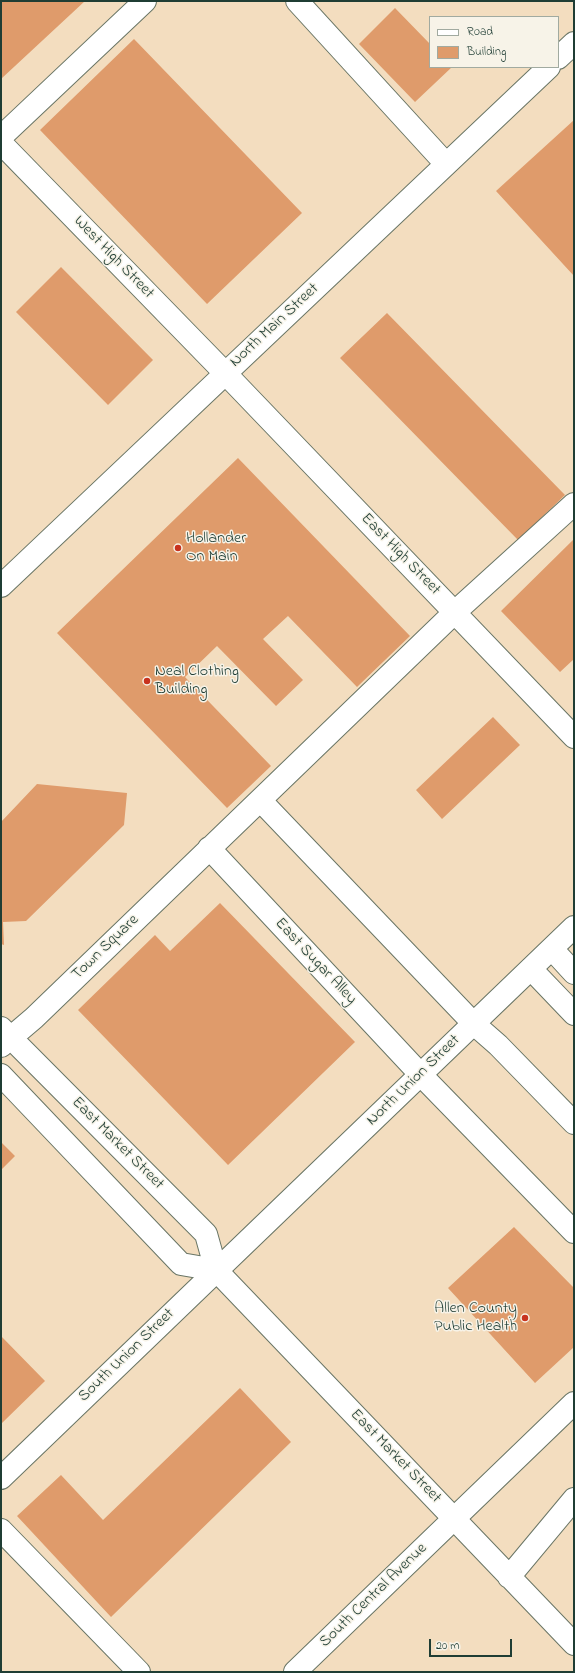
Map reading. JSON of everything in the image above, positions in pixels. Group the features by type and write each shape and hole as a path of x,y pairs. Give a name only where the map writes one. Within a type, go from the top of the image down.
{"street":[{"path":"1,137 145,1"},
{"path":"297,1 446,164"},
{"path":"559,57 574,43"},
{"name":"North Main Street","path":"1,586 548,68"},
{"name":"West High Street","path":"1,143 225,373"},
{"name":"East High Street","path":"225,373 574,737"},
{"name":"Town Square","path":"4,1037 34,1018 455,612 574,504"},
{"path":"260,800 474,1024 498,1045 574,1123"},
{"name":"East Sugar Alley","path":"209,848 421,1075 574,1232"},
{"name":"North Union Street","path":"254,1234 552,950 574,927"},
{"path":"552,950 574,973"},
{"path":"531,969 574,1014"},
{"name":"East Market Street","path":"4,1037 206,1234 216,1270 574,1644"},
{"path":"1,1075 181,1264 216,1270"},
{"name":"South Union Street","path":"1,1478 254,1234"},
{"name":"South Central Avenue","path":"295,1672 574,1403"},
{"path":"509,1576 574,1498"},
{"path":"1,1530 139,1672"}],"building":[{"path":"1,1 85,1 1,79"},
{"path":"395,8 429,43 429,68 451,68 415,102 359,44"},
{"path":"134,39 302,213 207,304 40,130"},
{"path":"574,120 574,276 496,191"},
{"path":"61,267 153,360 108,405 16,312"},
{"path":"387,313 565,495 518,540 340,358"},
{"path":"238,458 410,636 357,687 288,616 263,639 303,680 276,706 217,646 185,677 271,766 227,808 57,633"},
{"path":"574,539 574,659 560,672 501,611"},
{"path":"493,717 520,745 442,819 416,790"},
{"path":"37,784 127,793 124,825 26,921 3,922 4,945 1,944 1,822"},
{"path":"220,903 355,1042 228,1165 78,1010 155,935 170,951"},
{"path":"1,1142 15,1156 1,1170"},
{"name":"Allen County Public Health","path":"514,1227 574,1288 574,1347 535,1383 448,1288"},
{"path":"1,1336 45,1381 1,1424"},
{"path":"240,1388 291,1442 111,1617 17,1516 61,1475 103,1520"}],"place":[{"name":"Hollander On Main","path":"178,548"},
{"name":"Neal Clothing Building","path":"147,681"},
{"name":"Allen County Public Health","path":"525,1318"}]}
